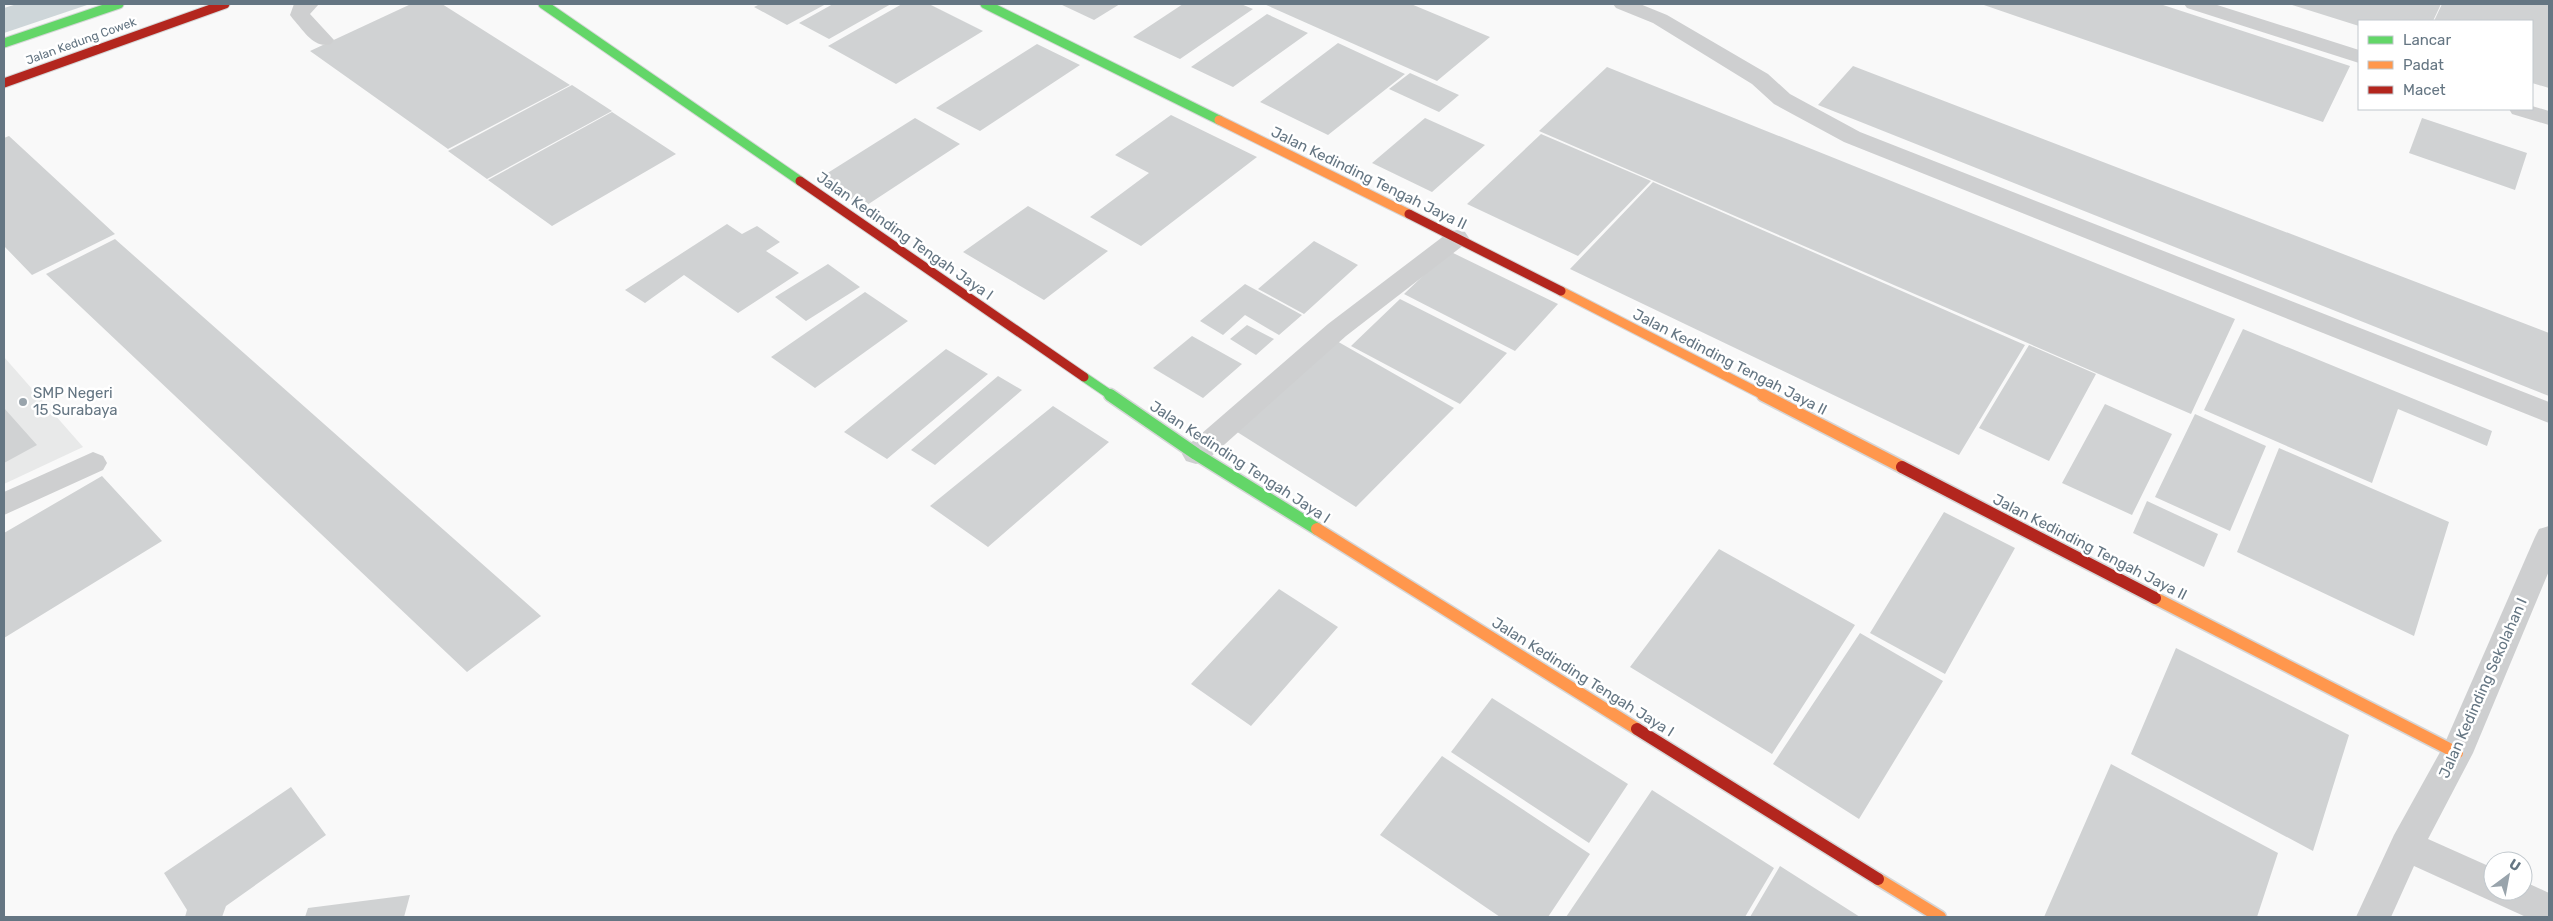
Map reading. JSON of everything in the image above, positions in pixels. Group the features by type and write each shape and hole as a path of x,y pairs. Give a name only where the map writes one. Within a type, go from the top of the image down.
{"main road":[{"name":"Jalan Kedung Cowek","path":"4,43 119,4"},
{"name":"Jalan Kedung Cowek","path":"4,83 225,4"},
{"name":"Jalan Kedinding Tengah Jaya I","path":"543,4 1196,454 1940,917"},
{"name":"Jalan Kedinding Tengah Jaya II","path":"985,4 1457,238 2457,753"}],"street":[{"path":"309,4 302,7 300,15 324,40"},
{"path":"1623,4 1660,19 1760,79 1782,99 1852,137 2509,399 2549,413"},
{"path":"2194,4 2358,57"},
{"path":"2523,110 2549,118"},
{"path":"1196,454 1337,330 1457,238"},
{"path":"4,504 92,463"},
{"name":"Jalan Kedinding Sekolahan I","path":"2374,917 2406,846 2457,753 2546,552"},
{"path":"2406,846 2483,881"},
{"path":"2529,901 2549,910"}],"shaded area":[{"path":"17,4 90,4 4,33 4,8"},
{"name":"SMP Negeri 15 Surabaya","path":"4,357 83,447 4,484"}],"building":[{"path":"411,4 442,4 570,85 448,149 310,51"},
{"path":"760,4 826,4 787,25 754,7"},
{"path":"833,4 891,4 829,39 799,23"},
{"path":"902,4 929,4 983,31 896,84 828,46"},
{"path":"1060,4 1120,4 1094,20"},
{"path":"1183,4 1241,4 1253,9 1180,59 1133,37"},
{"path":"1264,4 1411,4 1490,37 1437,81"},
{"path":"1981,4 2160,4 2350,66 2323,122"},
{"path":"2289,4 2441,4 2433,20 2358,20 2358,26"},
{"path":"2442,4 2549,5 2549,88 2533,83 2533,20 2434,20"},
{"path":"1267,14 1308,33 1233,87 1191,67"},
{"path":"1338,43 1405,74 1328,135 1260,102"},
{"path":"1037,44 1080,65 980,131 936,108"},
{"path":"1853,66 2549,333 2549,396 1818,105"},
{"path":"1607,67 2235,319 2191,414 1539,131"},
{"path":"1410,73 1459,95 1439,112 1389,89"},
{"path":"572,85 612,111 487,179 448,151"},
{"path":"612,112 676,154 552,226 488,180"},
{"path":"1171,115 1257,157 1141,246 1090,217 1149,173 1115,155"},
{"path":"915,118 960,144 864,207 818,179"},
{"path":"1425,118 1485,145 1432,192 1372,163"},
{"path":"2422,118 2527,153 2515,190 2409,153"},
{"path":"1541,134 1651,181 1578,256 1467,204"},
{"path":"9,136 115,234 32,275 4,246 4,138"},
{"path":"1653,182 2025,345 1959,455 1570,269"},
{"path":"1028,206 1108,251 1044,300 963,252"},
{"path":"727,224 742,234 757,226 780,242 766,251 799,273 738,313 684,275 645,303 625,290"},
{"path":"115,239 541,616 467,672 46,274"},
{"path":"1314,241 1358,265 1304,314 1258,289"},
{"path":"1449,251 1558,304 1515,351 1404,294"},
{"path":"828,264 860,287 806,321 775,297"},
{"path":"1245,284 1302,315 1279,335 1245,315 1223,335 1200,321"},
{"path":"865,292 908,321 815,388 771,357"},
{"path":"1400,299 1507,353 1460,404 1351,346"},
{"path":"1247,325 1274,339 1256,355 1230,339"},
{"path":"2243,329 2492,431 2487,446 2398,409 2372,483 2204,410"},
{"path":"1192,336 1242,364 1203,398 1153,368"},
{"path":"1335,340 1454,408 1356,507 1234,430"},
{"path":"2029,345 2096,374 2049,461 1979,428"},
{"path":"946,349 988,374 887,459 844,432"},
{"path":"998,376 1022,390 935,465 911,450"},
{"path":"2105,404 2172,434 2132,515 2062,483"},
{"path":"1053,406 1109,442 988,547 930,506"},
{"path":"4,408 37,445 4,463"},
{"path":"2195,414 2266,446 2230,531 2155,497"},
{"path":"2279,448 2449,522 2414,636 2237,552"},
{"path":"102,476 162,541 4,638 4,533"},
{"path":"2147,501 2218,534 2204,567 2133,533"},
{"path":"1944,512 2015,548 1945,674 1870,633"},
{"path":"1719,549 1855,625 1772,754 1630,667"},
{"path":"1279,589 1338,627 1251,726 1191,684"},
{"path":"1860,633 1943,681 1859,819 1773,764"},
{"path":"2176,648 2349,735 2313,851 2131,754"},
{"path":"1492,698 1628,784 1589,843 1451,752"},
{"path":"1442,756 1590,854 1548,917 1500,917 1380,835"},
{"path":"2111,764 2278,853 2257,917 2044,917"},
{"path":"291,787 326,835 226,906 222,917 185,917 187,910 164,873"},
{"path":"1652,790 1774,868 1745,917 1566,917"},
{"path":"1780,866 1860,917 1750,917"},
{"path":"410,895 404,917 305,917 308,908"}],"traffic: fast":[{"path":"4,43 119,4"},
{"path":"543,4 800,181"},
{"path":"985,4 1219,120"},
{"path":"1084,377 1196,454 1317,529"}],"traffic: slow":[{"path":"1219,120 1409,214"},
{"path":"1561,291 1902,467"},
{"path":"1317,529 1637,729"},
{"path":"2155,598 2457,753"},
{"path":"1878,879 1940,917"}],"traffic: jam":[{"path":"4,83 225,4"},
{"path":"800,181 1084,377"},
{"path":"1409,214 1561,291"},
{"path":"1902,467 2155,598"},
{"path":"1637,729 1878,879"}],"place":[{"name":"SMP Negeri 15 Surabaya","path":"23,402"}]}
